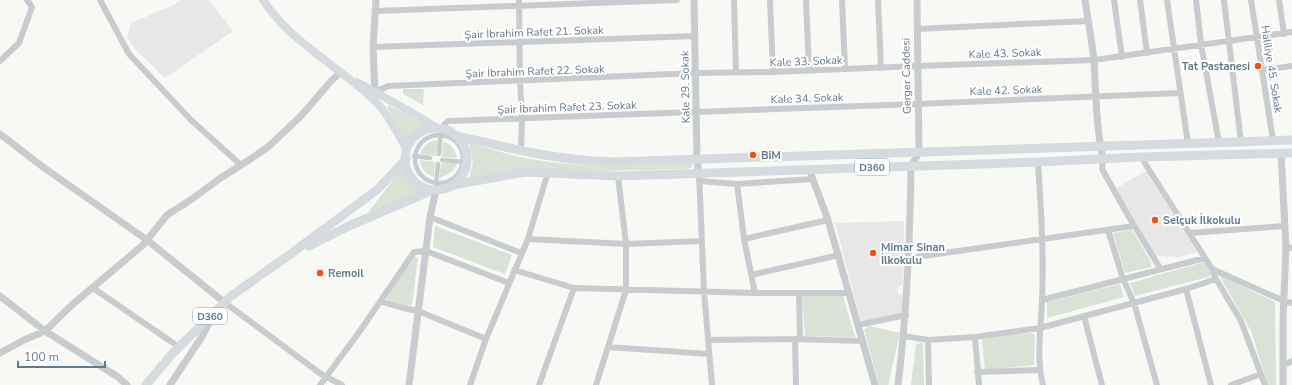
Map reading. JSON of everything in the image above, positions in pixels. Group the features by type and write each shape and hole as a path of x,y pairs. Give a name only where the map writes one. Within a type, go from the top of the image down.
{"main road":[{"path":"266,1 282,23 298,39 341,72 378,104 391,122 409,155"},
{"path":"341,72 439,130"},
{"path":"429,129 449,131 457,136 466,149 467,157 464,173 453,185 448,188 424,187 414,179 407,168 410,143 415,136 429,129"},
{"name":"D360","path":"457,136 545,156 587,161 697,160 775,156 919,153 1292,140"},
{"name":"D360","path":"453,185 525,172 618,176 699,177 809,170 1141,157 1292,153"},
{"name":"D360","path":"146,385 179,347 224,302 378,189 409,155"},
{"name":"D360","path":"285,258 352,225 435,188"}],"street":[{"path":"0,60 19,43 32,7 27,0"},
{"path":"100,0 129,54 191,120 241,165"},
{"path":"376,0 373,48 375,92 378,104"},
{"path":"376,11 519,3 677,0"},
{"name":"Kale 29. Sokak","path":"694,0 697,160 699,177"},
{"path":"734,0 736,72"},
{"path":"770,0 773,72"},
{"path":"806,0 809,70"},
{"path":"842,0 845,69"},
{"path":"878,0 881,68"},
{"name":"Gerger Caddesi","path":"917,0 919,153"},
{"path":"1084,0 1094,60 1095,97 1100,146 1103,159 1102,169 1134,226 1160,268"},
{"path":"1114,0 1122,57"},
{"path":"1140,0 1147,53"},
{"path":"1167,0 1188,144"},
{"path":"1196,0 1201,44 1219,143"},
{"path":"1224,0 1241,142"},
{"name":"Haliliye 45. Sokak","path":"1252,0 1256,36 1273,140"},
{"path":"1279,0 1284,34"},
{"path":"519,3 522,118 521,150"},
{"path":"917,29 1088,21"},
{"name":"Kale 43. Sokak","path":"917,66 1094,60 1292,32"},
{"name":"Şair İbrahim Rafet 21. Sokak","path":"373,48 695,36"},
{"name":"Kale 33. Sokak","path":"696,74 917,66"},
{"path":"1262,70 1292,66"},
{"path":"0,353 45,331 73,304 134,254 166,215 192,199 218,178 268,147 301,116 331,81 341,72"},
{"name":"Şair İbrahim Rafet 22. Sokak","path":"375,92 388,86 696,74"},
{"name":"Kale 42. Sokak","path":"918,104 1180,92"},
{"name":"Kale 34. Sokak","path":"697,112 918,104"},
{"name":"Şair İbrahim Rafet 23. Sokak","path":"439,130 448,121 697,112"},
{"path":"439,130 439,154"},
{"path":"435,188 455,177 460,171 463,162 463,155 456,141 439,130"},
{"path":"0,134 43,167 147,240 224,302 326,376 342,385"},
{"path":"898,385 906,315 911,166 919,153"},
{"path":"1280,153 1284,226 1289,248 1284,301 1283,385"},
{"path":"409,155 430,158"},
{"path":"1141,157 1212,269 1241,321 1265,385"},
{"path":"442,160 463,162"},
{"path":"1038,162 1042,240 1040,370 1043,385"},
{"path":"409,385 438,164"},
{"path":"809,170 828,220 875,385"},
{"path":"470,385 486,339 528,239 548,172"},
{"path":"596,385 626,290 626,244 618,176"},
{"path":"712,385 704,291 699,177 737,184 813,179"},
{"path":"737,184 744,239 755,292"},
{"path":"430,217 521,253"},
{"path":"744,239 828,220"},
{"path":"909,258 1134,226"},
{"path":"1189,233 1284,226"},
{"path":"1108,230 1123,279 1134,303 1157,385"},
{"path":"528,239 626,244 702,241"},
{"path":"320,385 414,252 426,251 509,283"},
{"path":"751,275 839,256"},
{"path":"1042,300 1160,268 1205,258"},
{"path":"1212,269 1284,301 1292,303"},
{"path":"514,270 574,288 849,293"},
{"path":"904,336 928,340 1040,328 1186,289 1216,278"},
{"path":"93,288 179,347"},
{"path":"539,385 574,288"},
{"path":"1186,289 1211,385"},
{"path":"796,385 799,293"},
{"path":"0,296 45,331 118,377 127,385"},
{"path":"380,301 418,311 486,339"},
{"path":"170,385 203,335 215,312"},
{"path":"858,325 906,315"},
{"path":"1084,316 1102,385"},
{"path":"975,336 979,385"},
{"path":"708,340 798,339 862,341"},
{"path":"928,340 929,385"},
{"path":"608,347 709,354"},
{"path":"1284,365 1292,361"},
{"path":"977,372 1040,370"},
{"path":"1231,385 1260,374"}],"shaded area":[{"path":"181,0 209,0 233,31 165,78 136,50 127,37 131,23 174,5"},
{"path":"403,89 424,90 423,105 403,94"},
{"path":"388,105 428,125 420,129 407,142 387,107"},
{"path":"438,140 436,156 420,154 426,144 431,141"},
{"path":"443,142 452,147 457,158 442,157"},
{"path":"469,143 525,158 566,164 608,166 691,164 693,167 687,169 593,171 469,178 473,163"},
{"path":"420,160 435,162 434,177 424,171"},
{"path":"441,163 457,163 450,173 439,178"},
{"path":"403,167 412,183 423,191 370,214 370,210"},
{"name":"Selçuk İlkokulu","path":"1146,171 1197,252 1178,257 1155,256 1115,189"},
{"name":"Mimar Sinan İlkokulu","path":"904,221 903,283 897,288 898,293 902,296 902,314 861,321 835,223"},
{"path":"435,226 512,255 505,274 433,247"},
{"path":"1132,230 1151,262 1151,267 1125,273 1113,233"},
{"path":"414,256 418,258 412,305 402,305 391,302 386,298"},
{"path":"1204,262 1212,276 1135,296 1130,283"},
{"path":"1219,275 1275,302 1276,385 1268,385 1251,331"},
{"path":"1120,284 1124,297 1047,318 1047,302"},
{"path":"802,296 843,296 855,337 805,336"},
{"path":"869,326 900,333 888,385 879,385 864,330"},
{"path":"1031,333 1035,335 1034,365 985,370 982,340 985,337"},
{"path":"923,343 924,385 911,385 916,344"}],"place":[{"name":"Tat Pastanesi","path":"1258,66"},
{"name":"BiM","path":"753,155"},
{"name":"Selçuk İlkokulu","path":"1155,220"},
{"name":"Mimar Sinan İlkokulu","path":"873,253"},
{"name":"Remoil","path":"320,273"}]}
